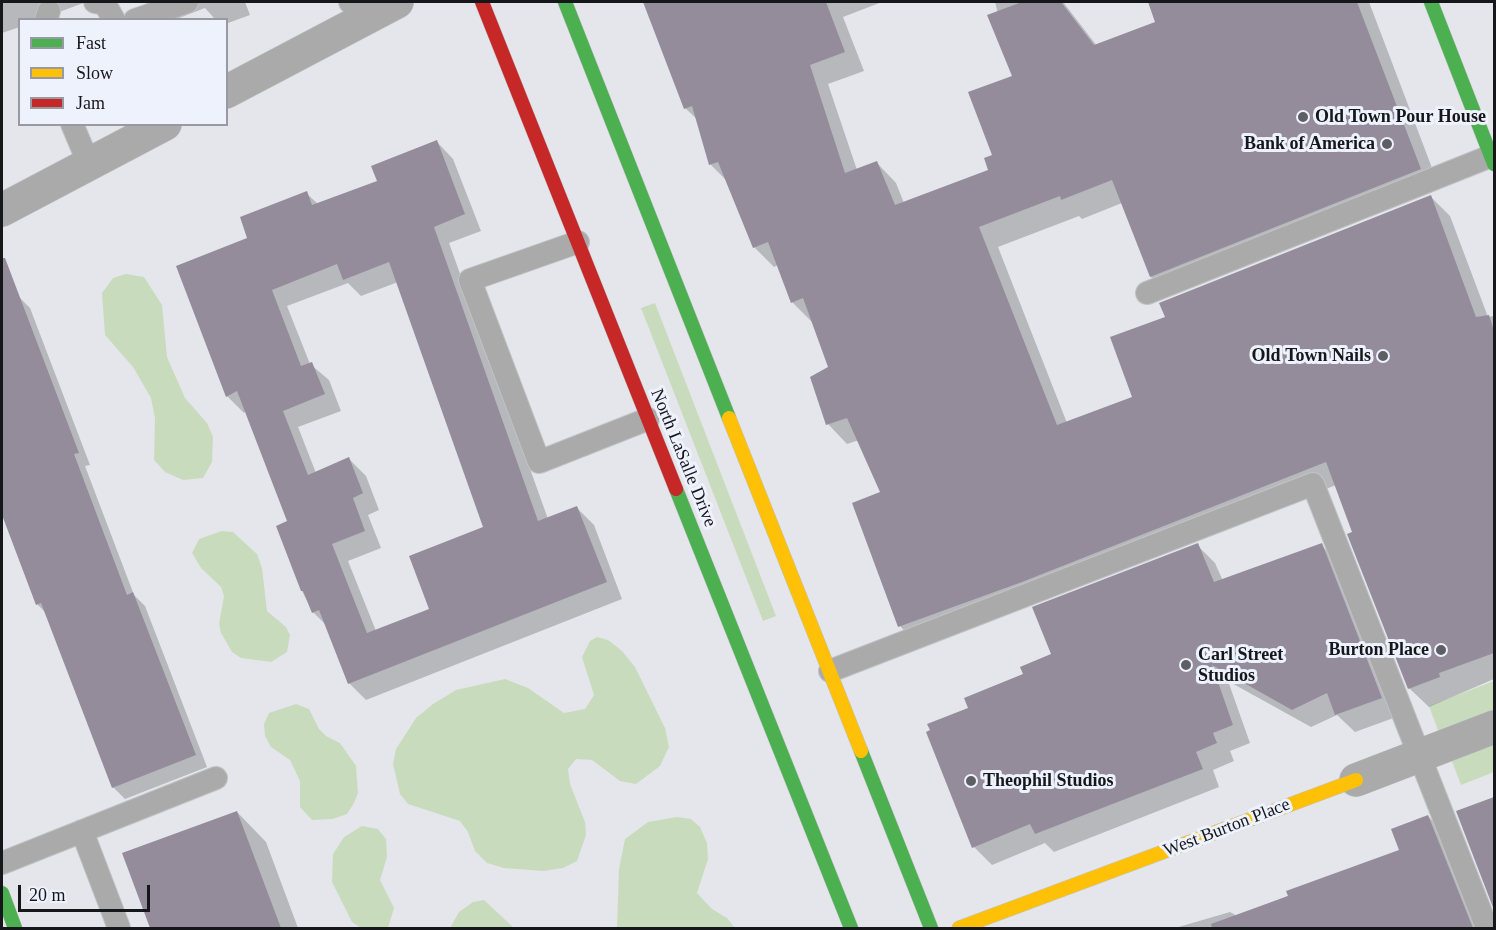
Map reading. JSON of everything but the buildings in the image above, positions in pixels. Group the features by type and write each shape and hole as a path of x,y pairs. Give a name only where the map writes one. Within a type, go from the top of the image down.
{"main road":[{"name":"North LaSalle Drive","path":"482,2 851,928"},
{"path":"565,2 931,928"},
{"path":"1431,2 1493,160"},
{"name":"West Burton Place","path":"959,928 1356,780"},
{"path":"2,894 15,928"}],"street":[{"path":"228,91 359,9 397,2"},
{"path":"2,210 151,128"},
{"name":"West Burton Place","path":"1356,780 1494,727"}],"lane":[{"path":"95,2 105,4 113,18"},
{"path":"141,18 187,2"},
{"path":"73,126 89,164"},
{"path":"1147,293 1493,160"},
{"path":"578,242 470,280 539,462 648,419"},
{"path":"830,672 1313,484 1487,928"},
{"path":"2,863 216,778"},
{"path":"82,831 119,928"}],"green space":[{"path":"126,274 144,277 162,305 167,357 185,398 207,423 213,437 212,462 203,478 183,480 165,472 154,460 155,418 151,398 133,367 105,335 102,293 113,278"},
{"path":"655,303 776,616 763,621 641,308"},
{"path":"222,531 233,532 257,554 262,568 267,611 286,627 290,635 287,652 271,662 241,658 232,652 221,633 219,624 224,596 221,587 201,568 192,553 199,539"},
{"path":"597,637 608,640 622,651 635,667 665,728 669,747 660,766 636,784 620,781 592,760 576,759 568,769 570,784 585,822 586,835 577,861 563,868 543,871 504,868 487,863 475,851 468,832 460,821 408,804 400,794 393,764 396,749 416,718 456,690 505,679 528,688 564,713 585,709 594,695 582,657 590,641"},
{"path":"1494,681 1494,712 1439,733 1429,706"},
{"path":"296,704 309,709 319,729 326,736 340,743 356,766 358,793 347,814 333,819 312,820 300,807 300,781 290,760 271,747 265,736 264,724 269,713"},
{"path":"1494,739 1494,772 1461,785 1450,756"},
{"path":"677,817 691,819 700,827 707,843 708,859 697,893 712,909 727,918 735,928 617,928 619,869 625,839 648,822"},
{"path":"362,826 378,829 386,839 387,857 380,880 394,908 388,928 361,928 352,922 332,882 333,854 344,837"},
{"path":"484,900 514,928 450,928 459,912 473,902"}],"traffic: fast":[{"path":"565,2 729,418"},
{"path":"1431,2 1494,164"},
{"path":"676,489 851,928"},
{"path":"861,751 931,928"},
{"path":"2,893 15,928"}],"traffic: slow":[{"path":"729,418 861,751"},
{"path":"959,928 1356,780"}],"traffic: jam":[{"path":"482,2 676,489"}],"place":[{"name":"Old Town Pour House","path":"1303,117"},
{"name":"Bank of America","path":"1387,144"},
{"name":"Old Town Nails","path":"1383,356"},
{"name":"Burton Place","path":"1441,650"},
{"name":"Carl Street Studios","path":"1186,665"},
{"name":"Theophil Studios","path":"971,781"}]}
